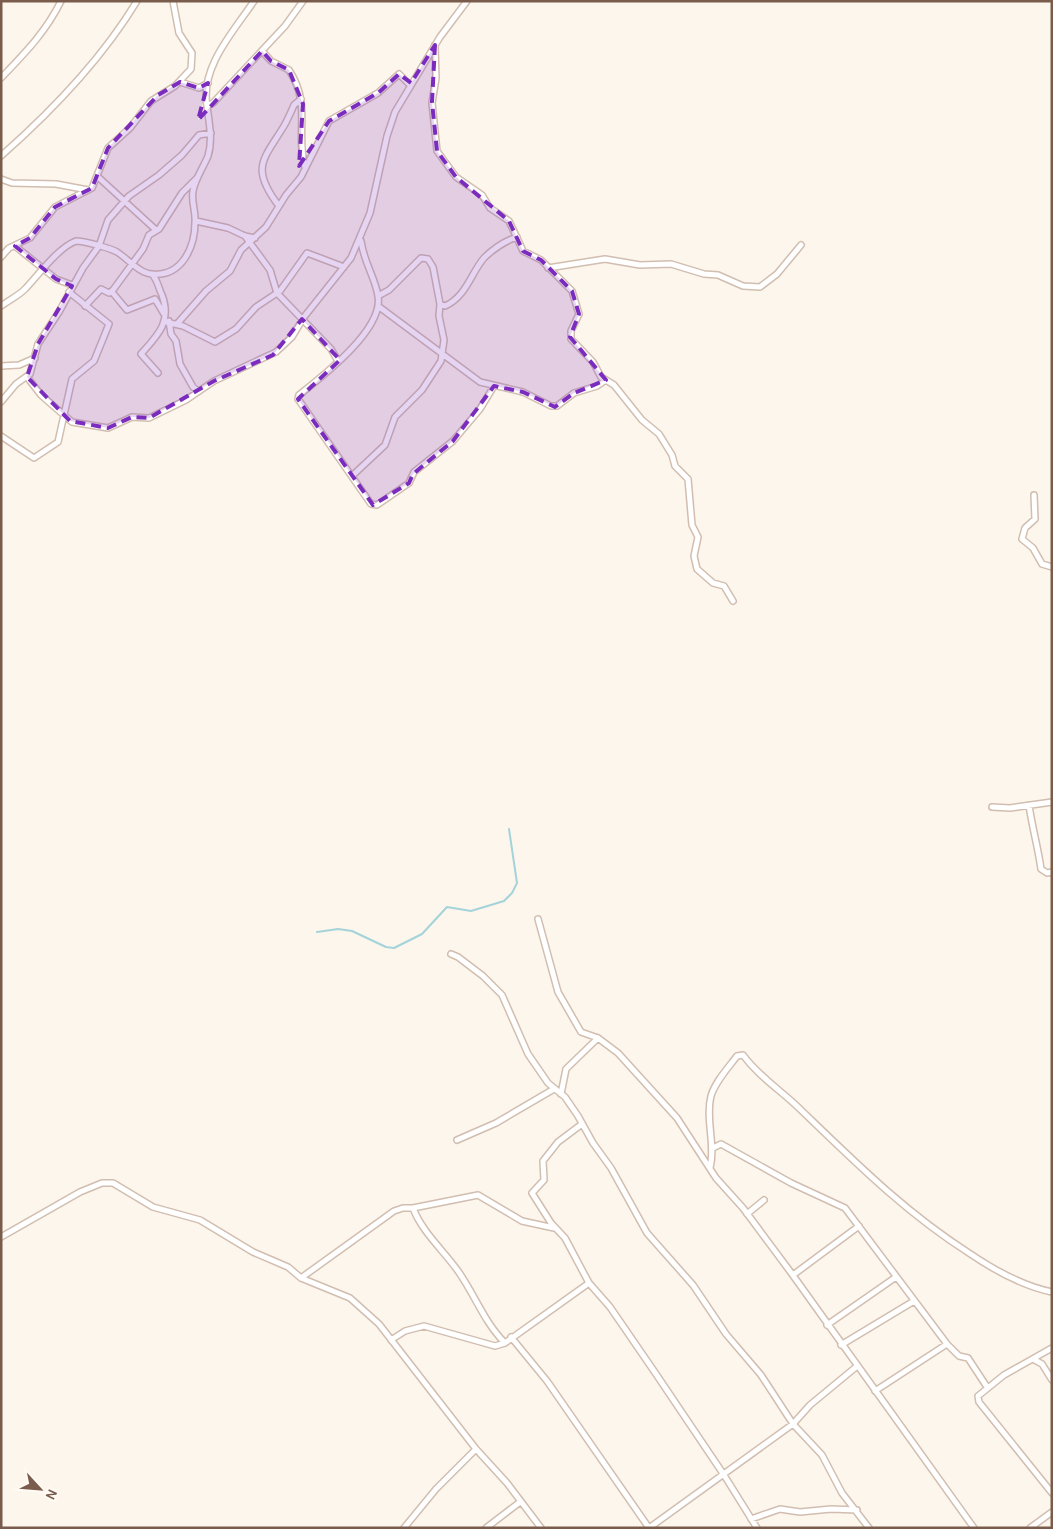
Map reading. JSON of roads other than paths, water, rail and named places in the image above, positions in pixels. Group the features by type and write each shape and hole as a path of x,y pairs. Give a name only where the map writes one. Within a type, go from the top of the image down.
{"street":[{"path":"1,78 48,26 61,1"},
{"path":"1,156 39,121 90,65 137,1"},
{"path":"1,257 15,246 30,238 55,207 94,185 108,148 130,128 151,101 180,82 191,69 193,57 191,50 179,33 173,1"},
{"path":"152,274 161,274 174,270 183,263 192,242 196,221 192,199 208,154 211,133 206,91 208,83 218,55 254,1"},
{"path":"207,106 214,103 262,51 303,1"},
{"path":"27,376 48,402 75,423 111,428 132,417 149,418 245,366 273,355 292,337 302,319 351,258 370,213 391,121 410,85 435,45 467,1"},
{"path":"435,45 436,78 432,103 437,150 456,176 482,195 494,211 507,219 523,251 542,260 572,291 578,308 578,319 571,331 571,339 589,357 598,373 614,385 642,420 659,434 672,455 674,466 688,479 692,525 698,537 694,556 697,570 713,583 724,586 732,601"},
{"path":"262,51 271,62 289,70 301,99 304,109 302,154 306,168"},
{"path":"177,324 206,291 230,271 240,252 266,227 279,206 302,177 330,121 378,93 399,74 410,85"},
{"path":"180,82 199,88 208,83"},
{"path":"279,206 268,187 263,171 263,158 294,105 301,99"},
{"path":"1,402 16,384 27,376 35,358 38,344 72,285 99,246 108,220 125,200 182,155 199,134 211,133"},
{"path":"97,176 156,230"},
{"path":"112,292 133,264 150,235 156,230 182,193 198,178"},
{"path":"1,179 12,183 62,185 88,190"},
{"path":"196,221 232,229 245,236 255,238"},
{"path":"245,236 248,244 270,270 277,293 331,349 338,361"},
{"path":"440,304 445,306 451,303 468,285 484,258 506,240 517,237"},
{"path":"360,240 365,264 378,296 378,306 367,329 338,361 299,395 298,399 372,504 377,504 408,483 414,472 453,441 480,409 494,386"},
{"path":"1,306 25,289 44,270 52,258 58,256 72,243 82,241 116,251 133,264 152,274 157,280 166,308 167,322 141,354 158,373"},
{"path":"548,268 605,259 640,265 671,264 704,274 718,275 742,286 760,287 777,274 801,245"},
{"path":"15,246 56,279 72,285"},
{"path":"167,322 177,324 214,342 236,329 256,307 277,293 307,253 344,267"},
{"path":"352,476 385,445 395,417 422,390 437,370 444,353 444,340 438,316 440,304 432,263 426,258 421,258 385,294 378,296"},
{"path":"157,280 161,274"},
{"path":"85,306 98,291 112,292"},
{"path":"1,436 30,457 37,458 58,442 72,379 94,361 109,324 69,292"},
{"path":"112,292 127,310 155,299 164,312 171,334 176,341 180,364 193,387 198,391"},
{"path":"378,306 444,353 480,382 523,392 554,407 574,393 597,386 606,380"},
{"path":"1,366 19,365 35,358"},
{"path":"1034,495 1035,519 1025,528 1022,539 1033,548 1042,564 1052,567"},
{"path":"992,807 1029,806 1052,802"},
{"path":"1029,806 1032,830 1039,850 1041,868 1047,873 1052,872"},
{"path":"538,919 558,992 582,1032 598,1038 618,1053 677,1118 721,1185 747,1214 793,1275 856,1366 974,1528"},
{"path":"451,954 483,976 502,995 528,1054 582,1124 611,1168 647,1233 693,1285 726,1334 761,1375 793,1424 822,1455 842,1493 869,1528"},
{"path":"560,1094 566,1069 598,1038"},
{"path":"710,1168 714,1148 710,1108 712,1095 737,1056 743,1055 751,1066 798,1107 910,1212 939,1234 1000,1272 1052,1292"},
{"path":"457,1140 496,1123 554,1090"},
{"path":"582,1124 558,1142 543,1161 544,1180 532,1192 534,1198 556,1230 565,1238 589,1283 610,1307 724,1475 757,1528"},
{"path":"714,1148 721,1144 791,1183 839,1204 849,1213 947,1344 955,1352 968,1358 987,1387"},
{"path":"1,1236 27,1224 71,1196 102,1183 113,1183 153,1207 200,1220 253,1252 288,1267 302,1278 350,1298 379,1324 476,1449 507,1483 541,1528"},
{"path":"302,1278 394,1211 404,1208 413,1208 478,1195 522,1221 539,1223 556,1230"},
{"path":"747,1214 764,1200"},
{"path":"413,1208 419,1222 459,1273 492,1330 505,1343"},
{"path":"793,1275 859,1226"},
{"path":"827,1325 896,1277"},
{"path":"391,1340 405,1331 424,1326 437,1328 490,1346 505,1343 589,1283"},
{"path":"841,1345 914,1302"},
{"path":"511,1337 547,1381 649,1528 793,1424 810,1405 856,1366"},
{"path":"876,1391 947,1344"},
{"path":"1052,1348 987,1387 978,1396 979,1402 1052,1493"},
{"path":"1033,1359 1042,1364 1052,1380"},
{"path":"404,1528 436,1490 476,1449"},
{"path":"486,1528 520,1502"},
{"path":"751,1520 780,1509 800,1512 831,1509 857,1510"},
{"path":"1030,1528 1052,1512"}],"waterway":[{"path":"317,932 338,929 352,931 386,947 394,948 422,934 447,907 471,911 504,901 512,893 517,883 509,829"}]}
